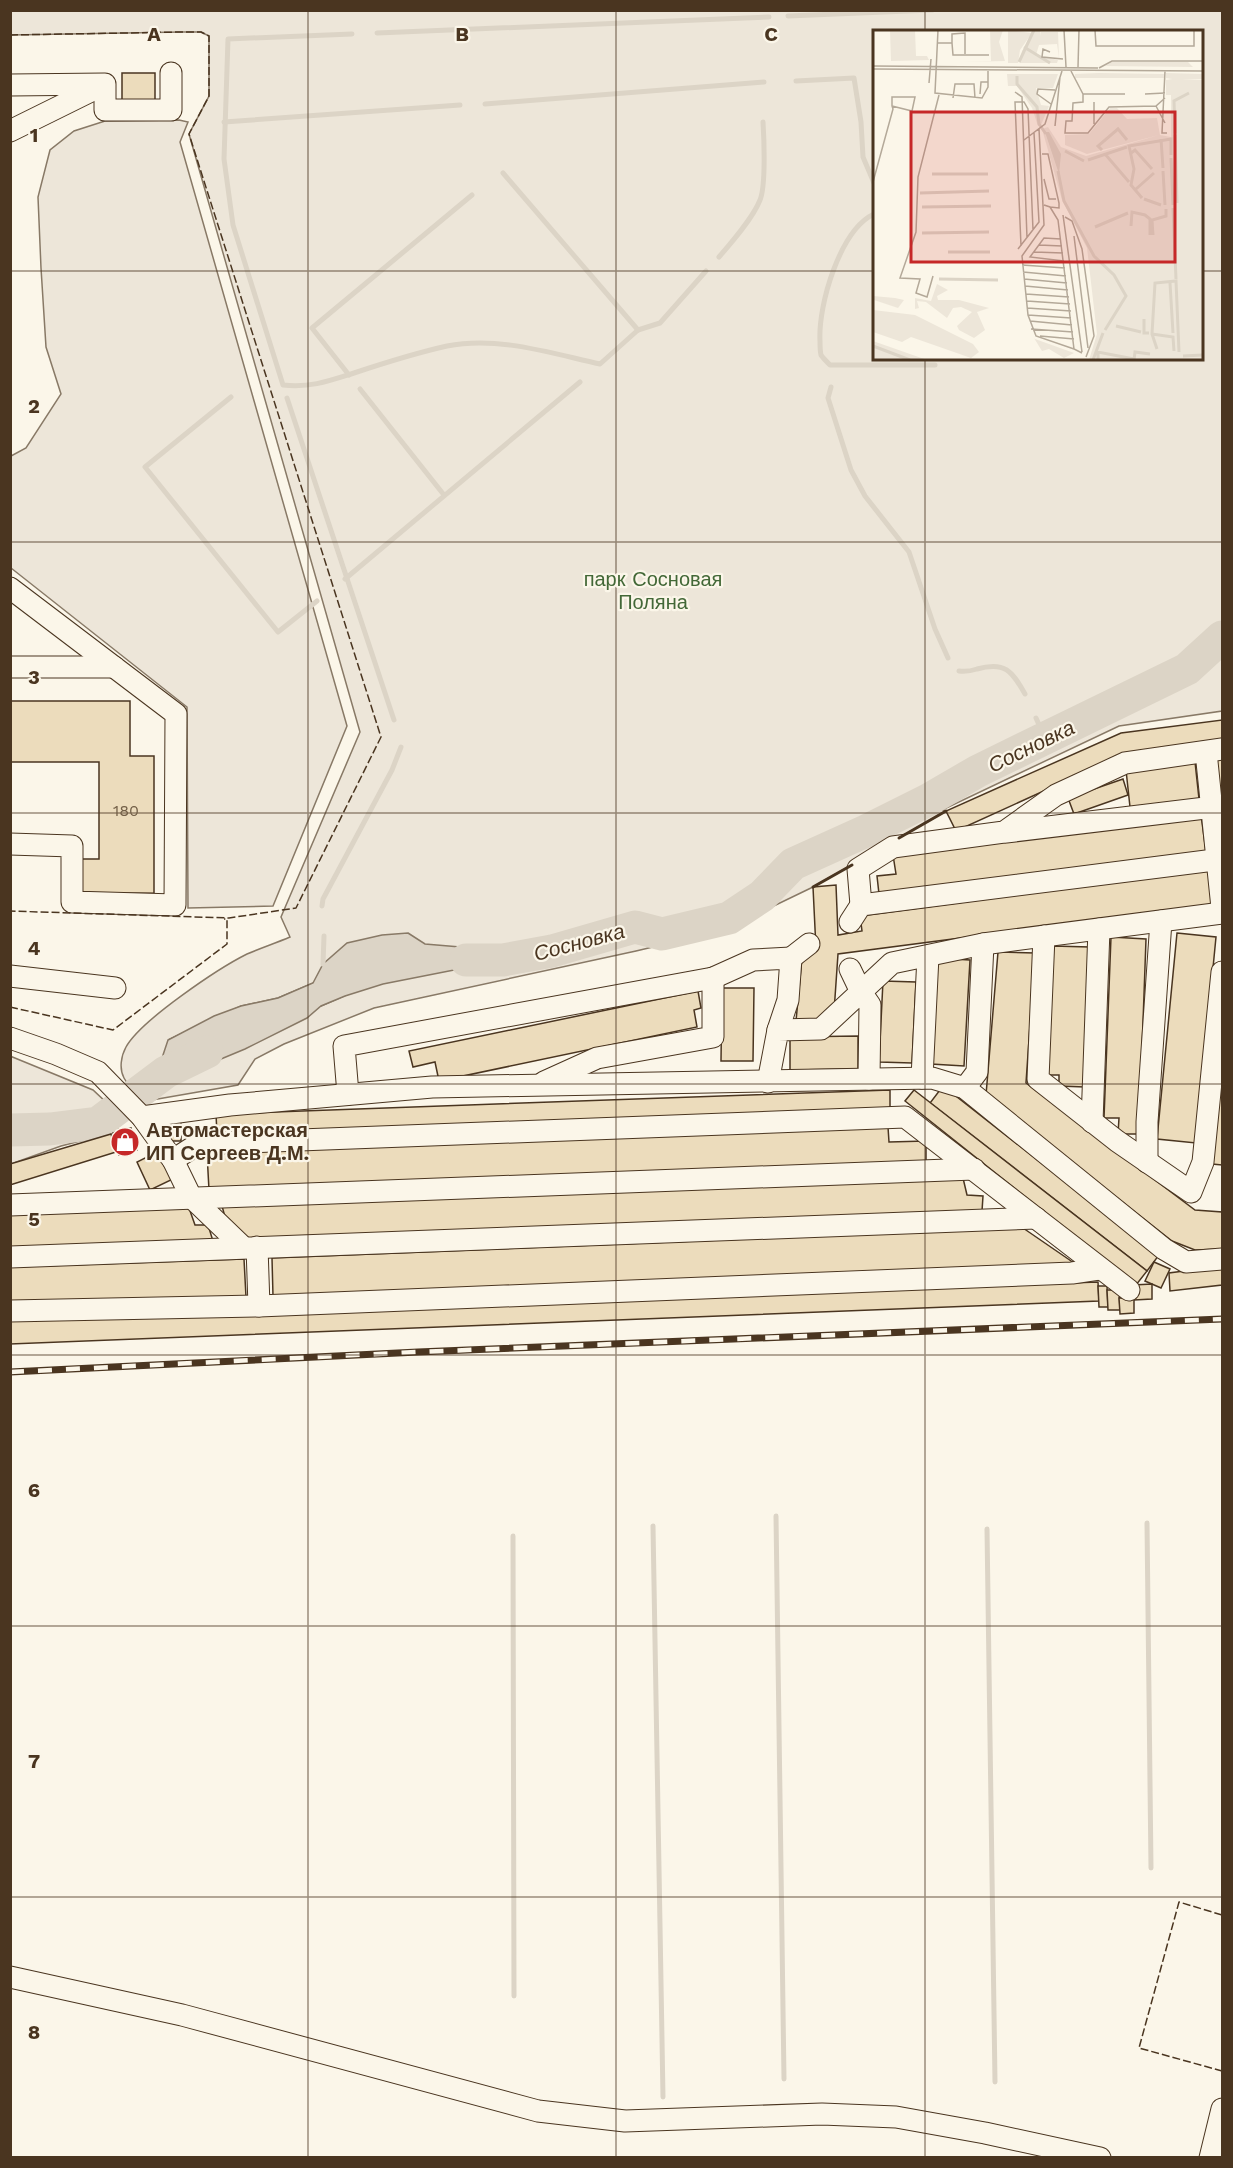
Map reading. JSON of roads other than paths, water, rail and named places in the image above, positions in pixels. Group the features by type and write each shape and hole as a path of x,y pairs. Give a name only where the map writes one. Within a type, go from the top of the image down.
{"street":[{"path":"105,84 105,110 171,110 171,73"},
{"path":"10,85 105,84"},
{"path":"10,131 105,84"},
{"path":"10,844 72,846 72,902 175,905 176,714 11,589"},
{"path":"10,667 114,667"},
{"path":"1004,832 1056,795 1125,763 1214,750 1222,908"},
{"path":"1217,807 893,847 858,869 855,914 1220,859"},
{"path":"778,1030 821,1029 892,963 983,944 1222,913"},
{"path":"1147,1162 1147,1122 1161,921"},
{"path":"1092,1122 1099,929"},
{"path":"1044,936 1038,1079 1092,1122 1191,1192 1203,1162 1222,972"},
{"path":"348,1094 345,1046 714,978 753,960 791,958 809,944"},
{"path":"965,1088 977,1072 983,944"},
{"path":"922,1078 928,956"},
{"path":"768,1083 778,1030 788,1000 791,958"},
{"path":"850,969 870,1005 869,1079"},
{"path":"10,976 115,988"},
{"path":"535,1086 597,1058 713,1037 714,978"},
{"path":"10,1038 98,1072 118,1091 138,1113 173,1160 191,1197 250,1247 259,1306"},
{"path":"138,1113 432,1087 768,1083 932,1078 965,1088 1164,1249 1186,1262 1222,1259"},
{"path":"173,1160 198,1144 905,1117 1129,1290"},
{"path":"10,1205 974,1169"},
{"path":"10,1257 1036,1218"},
{"path":"10,1311 259,1306 1072,1273 1099,1269"},
{"path":"10,1977 183,2015 538,2111 625,2121 822,2114 896,2117 1100,2157"},
{"path":"1210,2157 1222,2109"}],"waterway":[{"path":"788,16 932,10"},
{"path":"377,33 769,17"},
{"path":"352,34 228,39 224,159 233,225 283,385 302,386 319,383 424,352 466,343 505,344 600,364 638,330 660,323 706,271"},
{"path":"796,81 854,78 861,122 863,157 873,181"},
{"path":"485,104 764,82"},
{"path":"224,122 460,105"},
{"path":"719,257 747,222 760,200 764,173 763,122"},
{"path":"503,173 638,330"},
{"path":"349,375 312,328 472,195"},
{"path":"873,215 851,236 834,270 827,289 820,326 821,355 830,365 935,365"},
{"path":"345,579 580,382"},
{"path":"831,387 828,398 851,470 865,496 909,552 935,629 948,658"},
{"path":"360,389 444,495"},
{"path":"231,397 145,467 278,632 317,601"},
{"path":"287,398 394,720"},
{"name":"Сосновка","path":"466,960 503,960 552,951 635,927 662,934 729,918 762,896 793,864 866,831 928,800 978,771 1187,669 1222,637"},
{"path":"959,671 1001,667 1016,679 1025,694"},
{"path":"1036,718 1045,738"},
{"path":"322,906 323,899 392,770 401,747"},
{"path":"323,964 324,936"},
{"name":"Сосновка","path":"10,1130 50,1129 98,1123 166,1072 207,1052"},
{"path":"776,1516 784,2079"},
{"path":"1147,1523 1151,1868"},
{"path":"653,1526 663,2097"},
{"path":"987,1529 995,2082"},
{"path":"513,1536 514,1996"}],"railway":[{"path":"10,1372 418,1352 1222,1319"}],"place":[{"name":"Автомастерская ИП Сергеев Д.М.","path":"125,1142"}],"park label":[{"name":"парк Сосновая Поляна","path":"653,590"}]}
